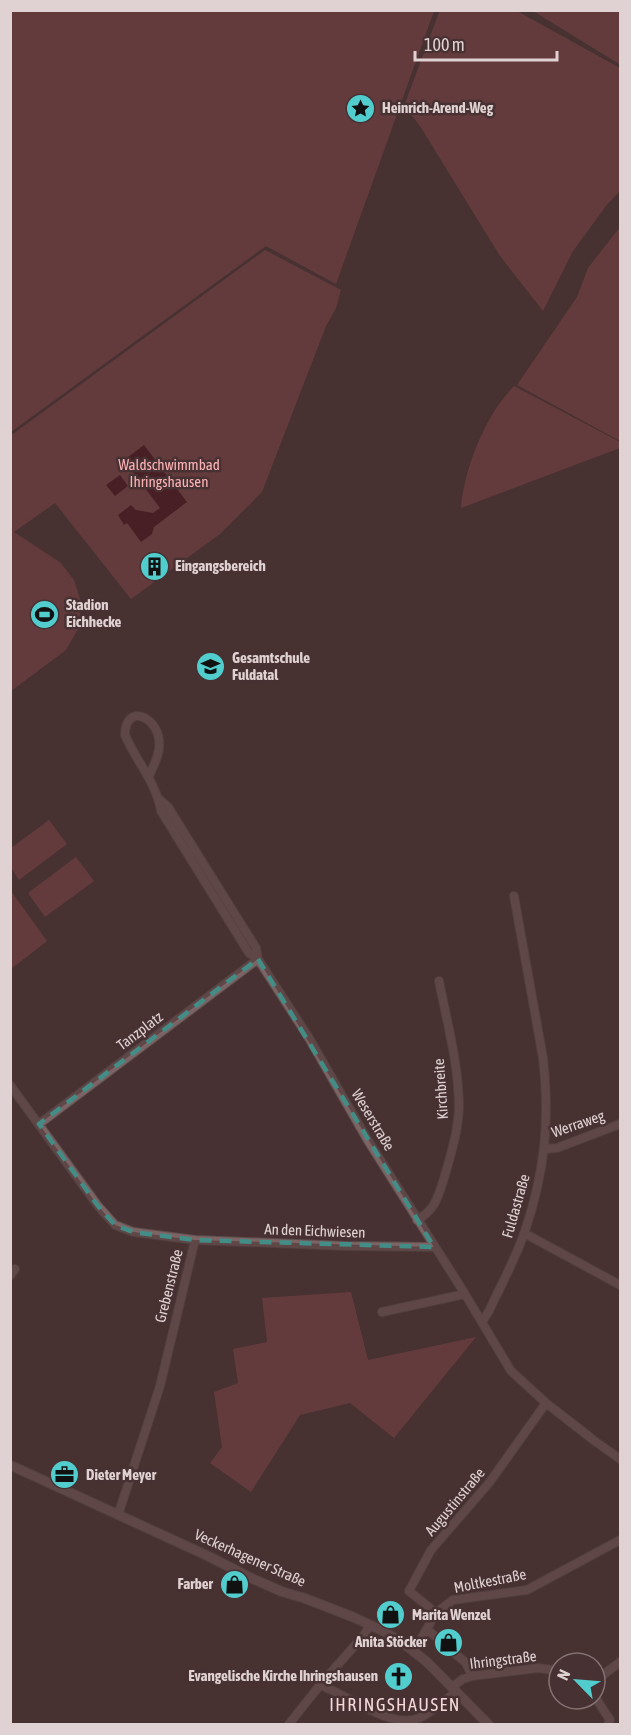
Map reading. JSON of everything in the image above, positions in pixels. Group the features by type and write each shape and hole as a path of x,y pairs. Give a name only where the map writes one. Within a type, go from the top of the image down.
{"street":[{"name":"Weserstraße","path":"149,776 160,742 156,728 151,721 144,716 134,717 128,722 125,735 149,776 159,799 161,811 249,953 258,959 309,1038 350,1111 482,1322"},
{"name":"Fuldastraße","path":"482,1322 524,1233 545,1149 547,1112 543,1058 514,896"},
{"name":"Tanzplatz","path":"39,1124 258,959"},
{"name":"Kirchbreite","path":"417,1220 427,1215 436,1204 454,1139 459,1108 455,1065 439,981"},
{"name":"Grebenstraße","path":"10,1085 98,1206 115,1225 133,1232 195,1240 160,1386 118,1515"},
{"name":"Werraweg","path":"545,1149 557,1148 621,1124"},
{"path":"524,1233 621,1285"},
{"name":"An den Eichwiesen","path":"195,1240 434,1247"},
{"path":"382,1312 465,1294"},
{"path":"482,1322 511,1371 546,1403 621,1459"},
{"name":"Augustinstraße","path":"436,1613 409,1591 432,1550 489,1483 546,1403"},
{"name":"Veckerhagener Straße","path":"10,1465 283,1592 304,1598 383,1631 414,1651 488,1725"},
{"name":"Moltkestraße","path":"436,1613 453,1600 527,1590 621,1540"},
{"path":"414,1651 436,1613"},
{"path":"289,1725 370,1625"},
{"path":"428,1630 466,1664 472,1676"},
{"path":"607,1672 621,1662"},
{"name":"Ihringstraße","path":"320,1685 385,1717 413,1720 430,1711 463,1679 538,1668 547,1669"},
{"path":"604,1711 610,1720 608,1725"}],"highlighted area":[{"path":"258,959 434,1247 195,1240 133,1232 115,1225 98,1206 39,1124"}],"green space":[{"path":"11,10 434,11 336,284 266,246 11,432"},
{"path":"440,10 517,11 620,68 620,191 573,251 543,311 500,256 420,126 404,106"},
{"path":"533,11 620,11 620,64 619,64"},
{"path":"620,227 620,441 517,385 577,297 588,268"},
{"name":"Waldschwimmbad Ihringshausen","path":"265,250 341,290 336,308 326,326 262,492 220,534 131,599 55,503 14,532 61,563 74,580 81,602 79,627 66,650 11,691 10,436"},
{"path":"514,386 620,442 620,448 461,508 467,476 478,443 494,411"},
{"path":"49,820 67,844 19,880 11,868 11,848"},
{"path":"76,857 94,881 45,917 28,893"},
{"path":"10,891 47,941 11,969"},
{"path":"351,1292 368,1360 476,1337 394,1438 350,1403 300,1415 251,1492 210,1463 222,1447 214,1392 238,1383 233,1349 267,1342 262,1298"}],"shaded area":[{"path":"144,445 187,502 154,527 152,534 141,542 127,523 124,525 118,515 131,505 136,510 153,513 160,508 124,460"},
{"path":"120,475 128,486 115,496 106,485"}],"place":[{"name":"Heinrich-Arend-Weg","path":"361,108"},
{"name":"Eingangsbereich","path":"154,566"},
{"name":"Stadion Eichhecke","path":"45,614"},
{"name":"Gesamtschule Fuldatal","path":"211,667"},
{"name":"Dieter Meyer","path":"65,1475"},
{"name":"Farber","path":"234,1584"},
{"name":"Marita Wenzel","path":"391,1615"},
{"name":"Anita Stöcker","path":"448,1642"},
{"name":"Evangelische Kirche Ihringshausen","path":"399,1676"}],"district":[{"name":"IHRINGSHAUSEN","path":"395,1705"}]}
